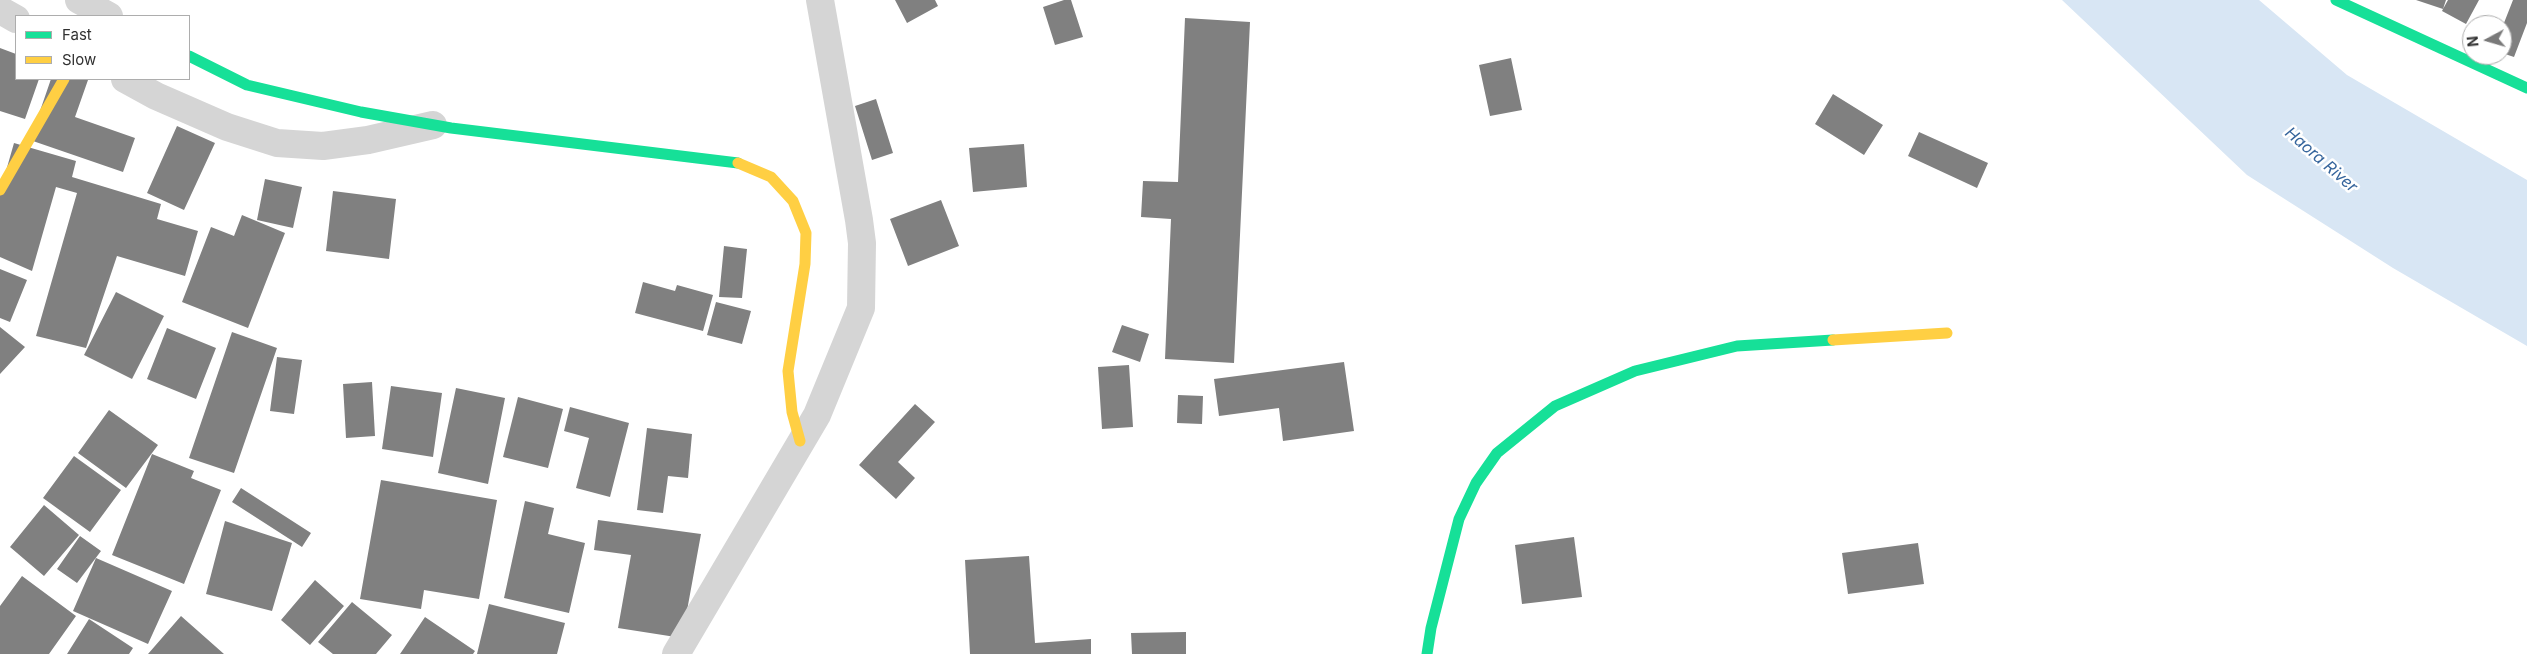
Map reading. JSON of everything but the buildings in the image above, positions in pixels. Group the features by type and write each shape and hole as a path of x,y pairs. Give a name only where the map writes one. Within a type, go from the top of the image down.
{"street":[{"path":"79,0 107,15"},
{"path":"676,654 817,415 861,308 862,243 859,220 820,0"},
{"path":"2336,0 2527,88"},
{"path":"0,10 15,18"},
{"path":"190,56 247,85 360,112 433,125 741,163 771,176 793,201 806,233 805,264 788,371 792,412 800,441"},
{"path":"0,190 63,80"},
{"path":"127,80 156,96 227,127 277,143 332,144 368,140 433,125"},
{"path":"1427,654 1431,628 1459,518 1476,482 1497,453 1555,406 1635,371 1737,346 1947,333"}],"water":[{"name":"Haora River","path":"2062,0 2259,0 2347,75 2527,180 2527,346 2393,268 2247,175"}],"traffic: fast":[{"path":"2336,0 2527,88"},
{"path":"190,56 247,85 361,112 451,128 738,163"},
{"path":"1427,654 1431,628 1459,519 1476,483 1497,453 1555,406 1635,371 1737,346 1833,340"}],"traffic: slow":[{"path":"0,190 63,80"},
{"path":"738,163 771,177 793,201 806,233 805,264 788,371 792,412 800,441"},
{"path":"1833,340 1947,333"}]}
